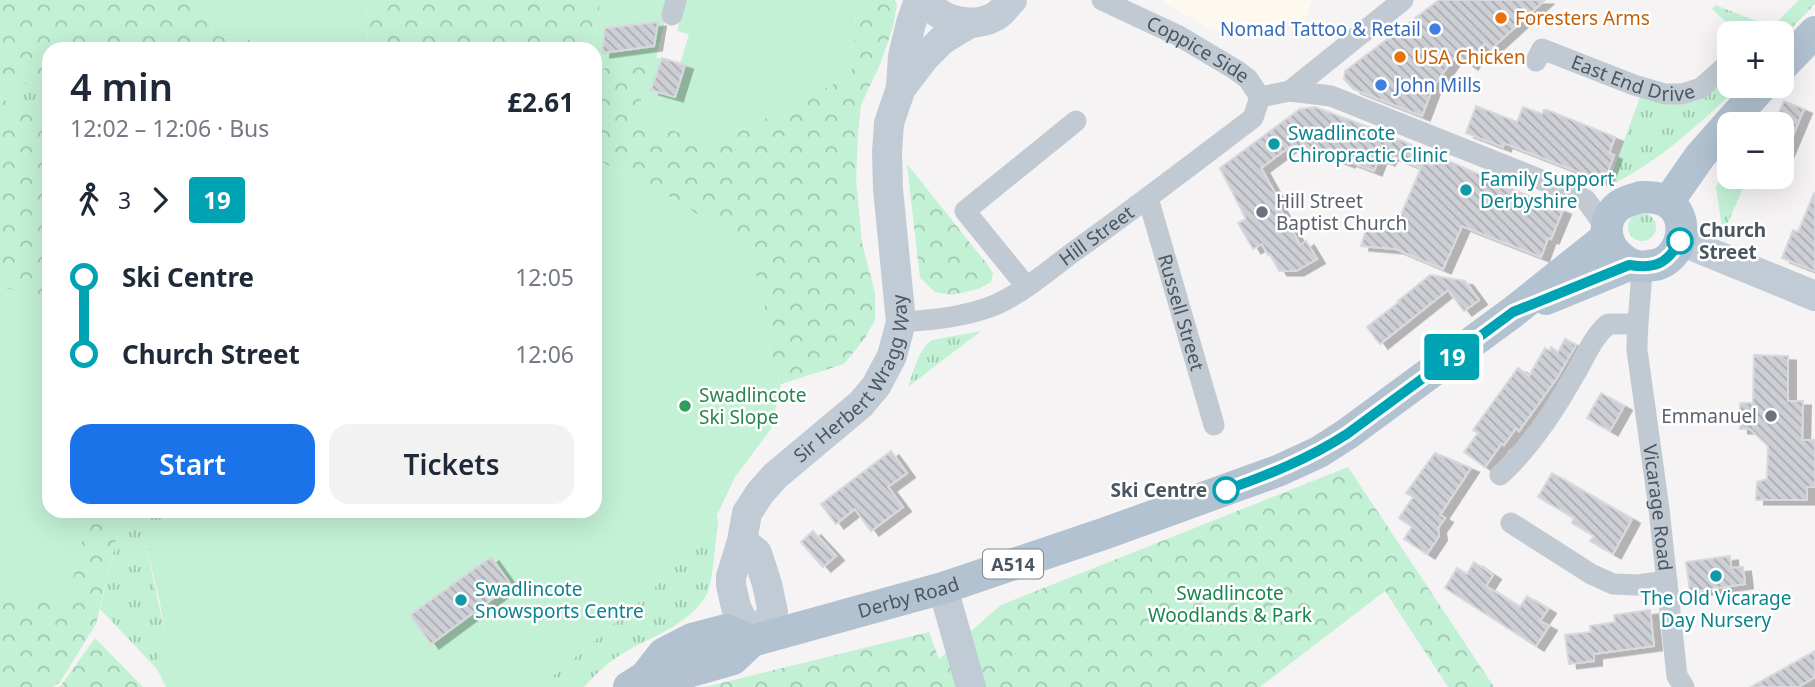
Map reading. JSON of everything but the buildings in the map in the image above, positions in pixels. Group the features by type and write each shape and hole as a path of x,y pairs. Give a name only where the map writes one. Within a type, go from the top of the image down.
{"main road":[{"path":"1794,54 1815,32"},
{"path":"1681,241 1679,215 1668,202 1700,156 1751,98"},
{"name":"A514","path":"1606,232 1612,212 1630,200 1654,197 1668,202"},
{"path":"1606,232 1615,253 1635,266"},
{"name":"Derby Road","path":"637,682 667,678 733,659 752,641 943,588 1211,496 1319,452 1513,312 1606,232"},
{"name":"A514","path":"1635,266 1661,264 1681,241"},
{"name":"Derby Road","path":"1513,312 1635,266"}],"street":[{"name":"Sir Herbert Wragg Way","path":"752,641 736,607 731,585 747,513 760,493 794,459 861,404 876,386 892,356 901,322 887,152 889,123 901,88 903,56 919,0"},
{"path":"926,0 944,17 970,23"},
{"name":"Sir Herbert Wragg Way","path":"901,88 942,40 970,23 997,15 1012,0"},
{"name":"Coppice Side","path":"1101,0 1179,36 1236,70 1248,79 1260,97 1290,91"},
{"path":"1290,91 1403,0"},
{"name":"East End Drive","path":"1536,61 1542,49 1634,85 1665,94 1682,94 1701,88 1717,74"},
{"path":"1290,91 1331,96 1564,189 1586,200 1606,232"},
{"name":"Hill Street","path":"901,322 951,318 996,304 1026,286 1253,118 1260,97"},
{"path":"1026,286 965,211 1076,121"},
{"name":"Russell Street","path":"1148,198 1214,425"},
{"path":"1681,241 1815,296"},
{"name":"Vicarage Road","path":"1635,266 1641,298 1637,350 1659,509 1677,676 1684,687"},
{"path":"1500,475 1532,440 1575,375 1597,334 1608,324 1637,324"},
{"path":"1511,523 1591,574 1613,584 1637,585 1667,581"},
{"path":"943,588 971,687"}],"shaded area":[{"path":"1164,0 1313,0 1303,22 1253,38 1238,39 1207,27 1164,3"}],"green space":[{"path":"0,0 214,0 211,35 264,42 42,42 42,80 0,89"},
{"path":"214,0 366,0 368,42 264,42 211,35"},
{"path":"366,0 601,0 593,42 368,42"},
{"path":"601,0 670,0 656,58 662,58 652,90 675,97 685,66 680,64 689,34 677,31 686,0 857,0 851,75 711,146 636,115 656,59 602,69 602,42 593,42"},
{"path":"857,0 895,0 897,5 893,27 881,62 861,105 858,133 856,179 862,243 875,293 875,320 865,338 844,364 781,384 769,350 763,290 680,202 602,163 602,69 656,59 636,115 711,146 851,75"},
{"path":"1799,0 1815,0 1815,4 1794,26 1794,21 1778,21"},
{"path":"1715,5 1756,21 1725,21 1712,9"},
{"path":"1717,78 1717,98 1727,98 1661,155 1607,187 1640,97"},
{"path":"42,80 42,110 11,104 0,97 0,89"},
{"path":"0,97 11,104 42,110 42,518 121,518 96,624 60,682 53,687 0,687"},
{"name":"Swadlincote Ski Slope","path":"602,163 680,202 744,248 763,290 769,350 781,384 771,429 735,477 717,515 679,563 647,595 540,687 166,687 157,669 165,633 148,553 181,518 602,518"},
{"path":"907,164 987,264 993,273 991,282 978,289 952,295 935,292 920,278"},
{"path":"1716,187 1743,189 1723,234"},
{"path":"1642,213 1652,217 1656,227 1652,237 1642,241 1632,237 1628,227 1632,217"},
{"path":"0,287 42,296 42,518 87,518 67,605 0,590"},
{"path":"981,331 908,387 920,355 932,340"},
{"name":"Swadlincote Woodlands & Park","path":"1348,467 1494,687 1448,687 1385,591 1260,687 705,687 929,632 939,659 1001,605"},
{"path":"717,515 709,588 690,614 668,630 615,658 584,687 540,687 647,595 679,563"},
{"path":"121,518 181,518 148,554 165,633 157,669 100,609"},
{"path":"95,638 143,687 60,687"}],"bus line":[{"name":"19","path":"1226,490 1319,452 1513,312 1629,265 1642,267 1661,264 1673,253 1680,241"}],"place":[{"name":"Foresters Arms","path":"1501,18"},
{"name":"Nomad Tattoo & Retail","path":"1435,29"},
{"name":"USA Chicken","path":"1400,57"},
{"name":"John Mills","path":"1381,85"},
{"name":"Swadlincote Chiropractic Clinic","path":"1274,144"},
{"name":"Family Support Derbyshire","path":"1466,190"},
{"name":"Hill Street Baptist Church","path":"1262,212"},
{"name":"Church Street","path":"1680,241"},
{"name":"Swadlincote Ski Slope","path":"685,406"},
{"name":"Emmanuel","path":"1771,416"},
{"name":"Ski Centre","path":"1226,490"},
{"name":"The Old Vicarage Day Nursery","path":"1716,576"},
{"name":"Swadlincote Snowsports Centre","path":"461,600"}]}
